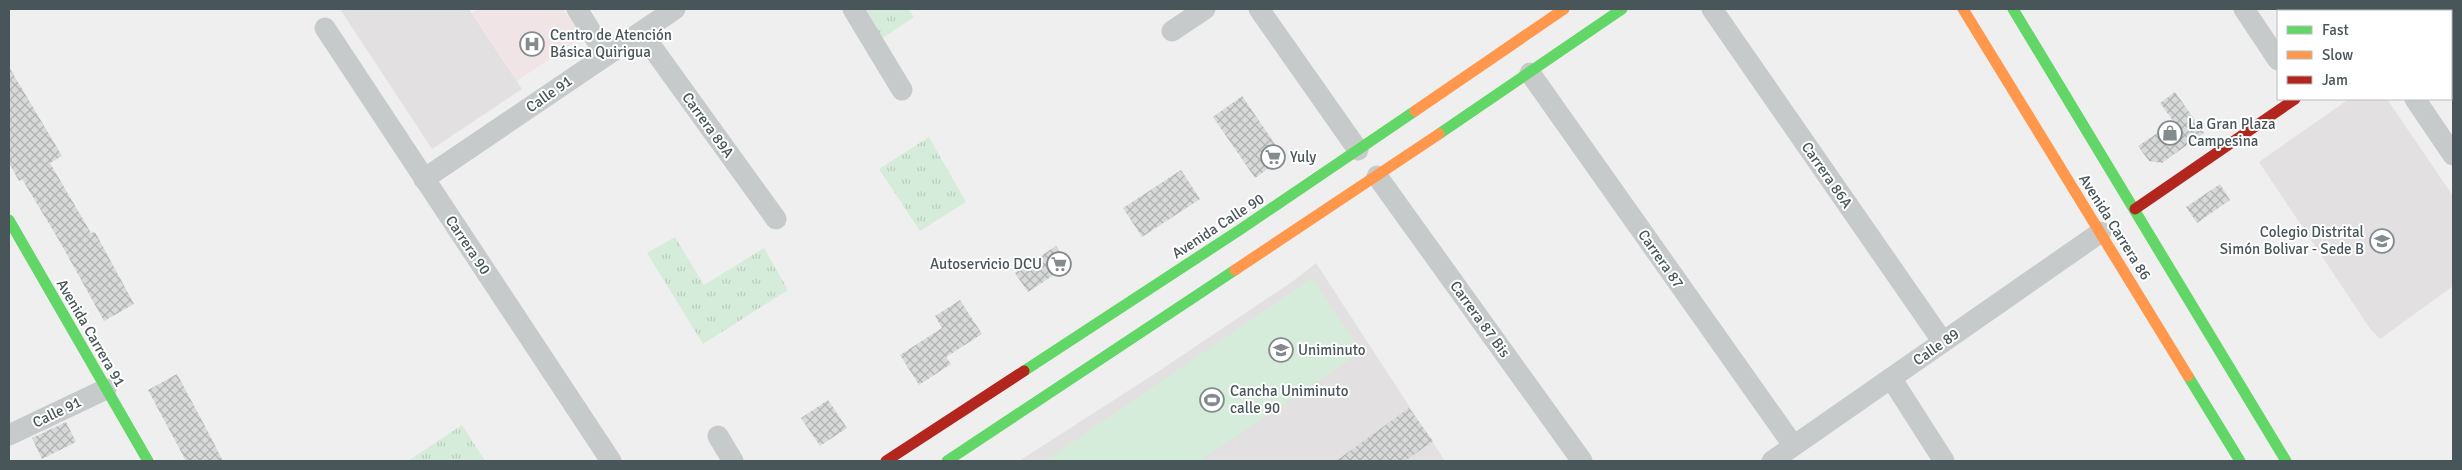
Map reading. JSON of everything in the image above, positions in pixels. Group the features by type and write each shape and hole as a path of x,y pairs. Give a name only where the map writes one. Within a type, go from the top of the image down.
{"main road":[{"name":"Avenida Calle 90","path":"886,461 1358,150 1564,9"},
{"path":"947,461 961,458 1622,9"},
{"name":"Avenida Carrera 86","path":"1963,9 2240,461"},
{"name":"Avenida Carrera 86","path":"2013,9 2286,461"},
{"path":"2135,209 2294,100"},
{"name":"Avenida Carrera 91","path":"9,220 148,461"}],"street":[{"path":"577,9 605,54"},
{"name":"Calle 91","path":"424,179 605,54 675,9"},
{"path":"852,9 902,90"},
{"path":"1172,31 1205,9"},
{"path":"1258,9 1358,150"},
{"name":"Carrera 86A","path":"1712,9 1943,342"},
{"path":"2244,9 2277,58"},
{"name":"Carrera 90","path":"325,28 610,461"},
{"name":"Carrera 89A","path":"641,32 776,219"},
{"name":"Carrera 87","path":"1530,73 1792,445"},
{"path":"2416,100 2453,155"},
{"name":"Carrera 87 Bis","path":"1377,176 1582,461"},
{"name":"Calle 89","path":"1772,461 1792,445 2101,232"},
{"path":"1891,378 1944,461"},
{"name":"Calle 91","path":"9,436 106,389"},
{"path":"718,436 733,461"}],"shaded area":[{"path":"340,9 469,9 522,89 432,149"},
{"name":"Centro de Atención Básica Quirigua","path":"479,9 563,9 582,37 517,81 472,13"},
{"name":"Colegio Distrital Simón Bolivar - Sede B","path":"2348,100 2388,100 2453,196 2453,286 2380,339 2371,330 2259,162"},
{"name":"Uniminuto","path":"1316,263 1445,461 1019,461 1159,371 1296,279"}],"green space":[{"path":"853,9 908,9 914,17 874,44"},
{"path":"929,137 966,202 920,231 879,169"},
{"path":"675,237 704,285 764,248 788,290 703,344 647,253"},
{"name":"Cancha Uniminuto calle 90","path":"1312,278 1361,352 1199,461 1045,461"},
{"path":"462,425 485,461 408,461"}],"building":[{"path":"9,67 62,156 50,163 91,233 95,232 134,304 104,321 60,242 22,179 19,181 9,163"},
{"path":"2175,92 2204,133 2162,163 2149,161 2138,146 2174,122 2160,103"},
{"path":"1242,96 1284,157 1255,178 1213,117"},
{"path":"1181,170 1200,199 1142,237 1123,208"},
{"path":"2220,184 2230,200 2197,223 2186,207"},
{"path":"1056,246 1069,265 1028,292 1015,273"},
{"path":"960,300 982,334 946,357 951,364 919,385 900,355 942,328 935,316"},
{"path":"177,374 223,461 186,461 148,390"},
{"path":"828,400 847,428 820,446 801,418"},
{"path":"1409,408 1433,441 1405,461 1336,461"},
{"path":"66,422 76,442 42,459 32,438"}],"traffic: fast":[{"path":"1439,134 1622,9"},
{"path":"2013,9 2286,461"},
{"path":"1024,371 1241,229 1415,111"},
{"path":"9,220 148,461"},
{"path":"947,461 1235,270"},
{"path":"2188,376 2240,461"}],"traffic: slow":[{"path":"1415,111 1564,9"},
{"path":"1963,9 2188,376"},
{"path":"1235,270 1439,134"}],"traffic: jam":[{"path":"2135,209 2294,100"},
{"path":"886,461 1024,371"}],"place":[{"name":"Centro de Atención Básica Quirigua","path":"532,44"},
{"name":"La Gran Plaza Campesina","path":"2170,133"},
{"name":"Yuly","path":"1273,157"},
{"name":"Colegio Distrital Simón Bolivar - Sede B","path":"2382,241"},
{"name":"Autoservicio DCU","path":"1059,264"},
{"name":"Uniminuto","path":"1281,350"},
{"name":"Cancha Uniminuto calle 90","path":"1212,400"}]}
